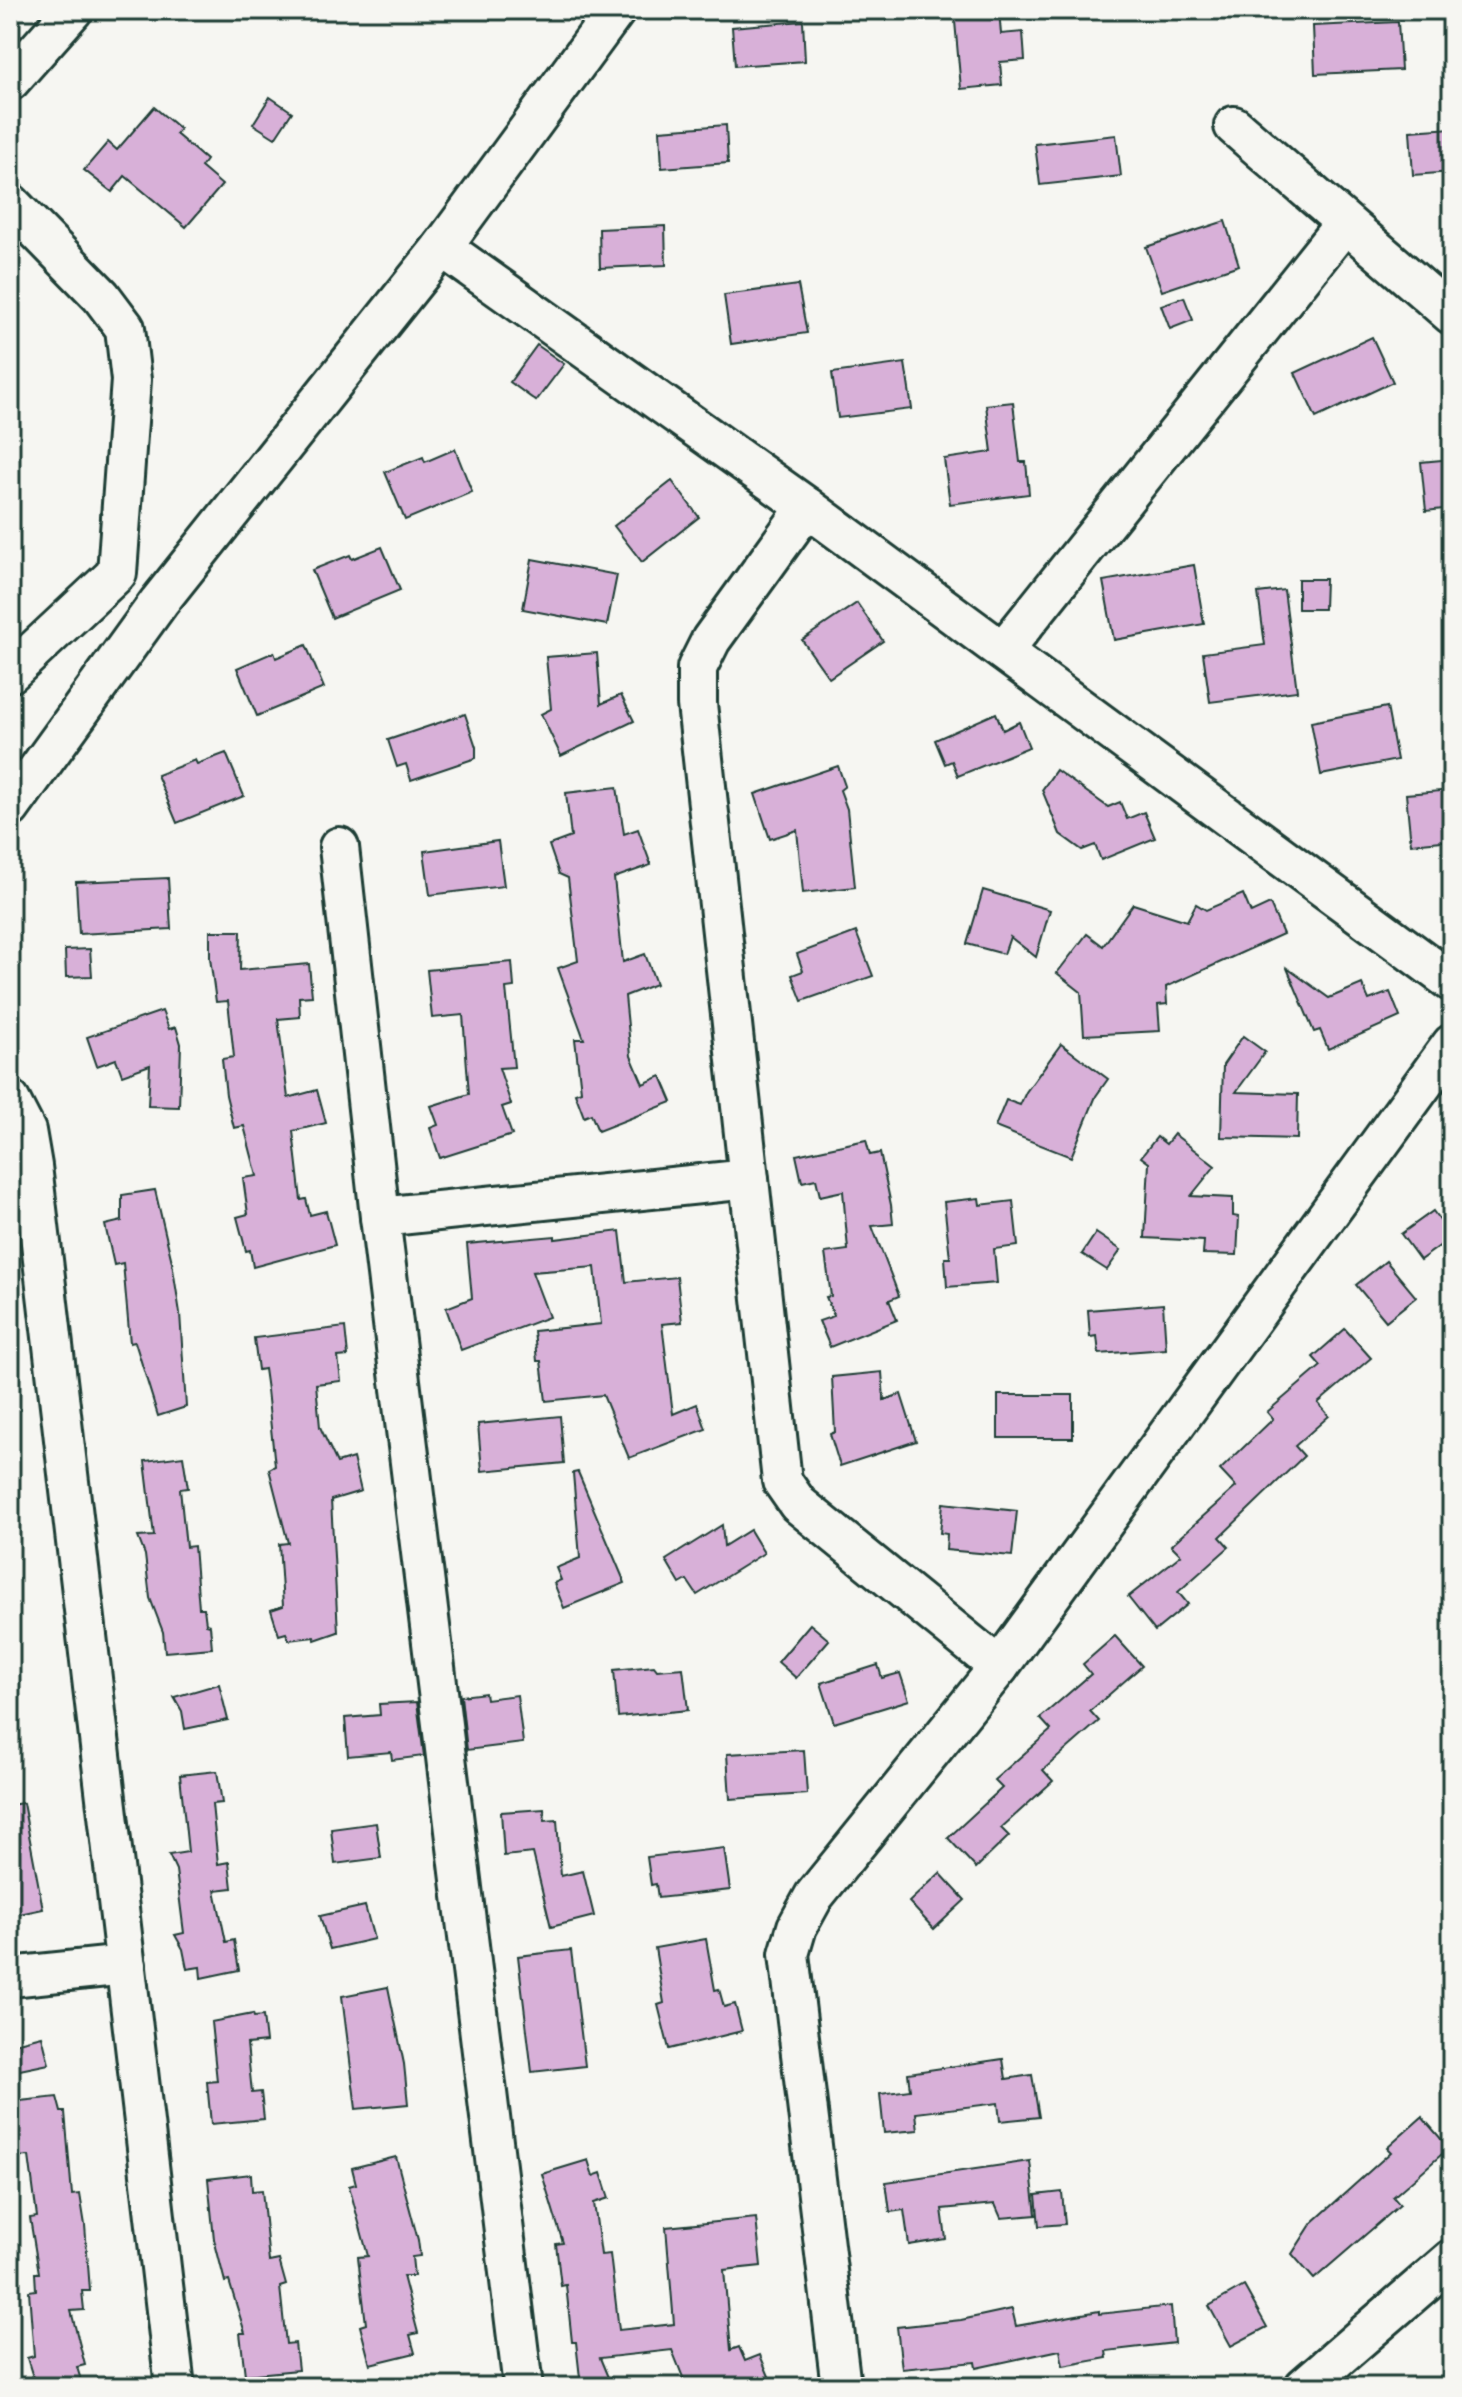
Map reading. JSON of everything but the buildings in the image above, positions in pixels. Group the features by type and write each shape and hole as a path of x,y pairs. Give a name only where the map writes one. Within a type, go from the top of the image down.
{"street":[{"path":"10,81 73,10"},
{"path":"10,808 159,602 442,247 616,10"},
{"path":"1234,126 1452,315"},
{"path":"10,203 101,296 125,328 131,380 117,573 10,673"},
{"path":"1003,651 1345,223"},
{"path":"442,247 807,507 1452,982"},
{"path":"807,507 711,640 697,668 697,704 782,1481 798,1504 999,1667"},
{"path":"117,573 159,602"},
{"path":"339,847 380,1217 523,2387"},
{"path":"841,2387 789,1954 797,1927 814,1896 999,1667 1452,1044"},
{"path":"10,1100 26,1131 32,1166 175,2387"},
{"path":"380,1217 749,1179"},
{"path":"10,1977 126,1965"},
{"path":"1304,2387 1452,2259"}]}
